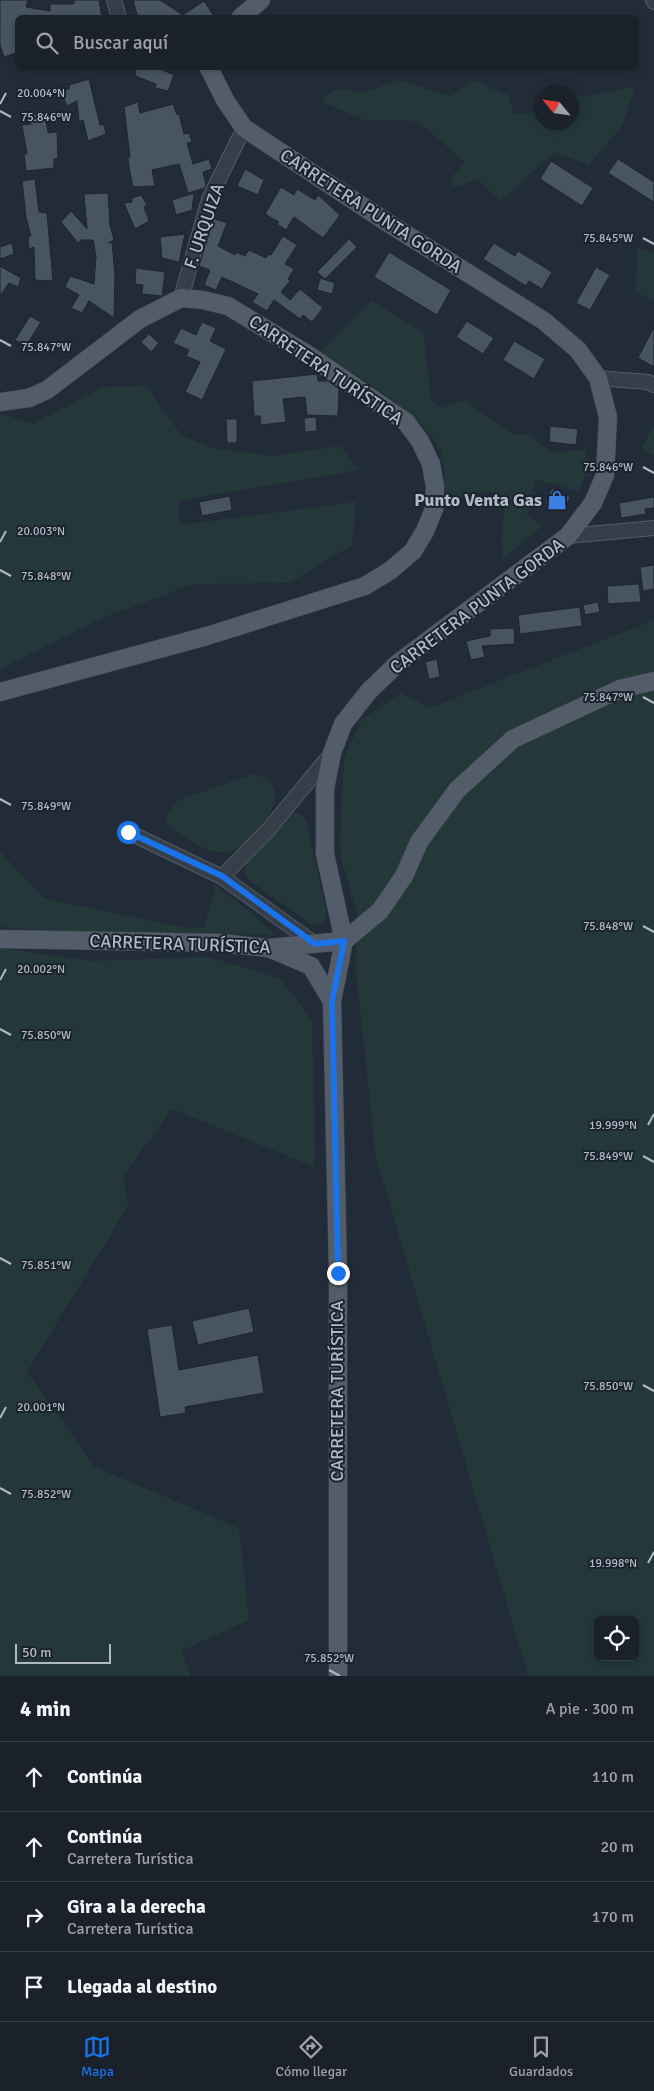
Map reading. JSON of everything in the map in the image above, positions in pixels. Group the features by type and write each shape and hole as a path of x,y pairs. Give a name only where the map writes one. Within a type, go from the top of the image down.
{"main road":[{"path":"244,15 262,0"},
{"name":"CARRETERA PUNTA GORDA","path":"209,70 225,100 244,128 385,221 544,321 578,350 598,378 608,417 604,475 593,503 568,536 398,663 369,691 343,724 332,753 325,789 325,854 344,941"},
{"path":"0,402 29,398 47,390 140,319 181,298"},
{"name":"CARRETERA TURÍSTICA","path":"0,692 207,636 365,586 391,570 413,551 426,531 434,509 435,487 431,464 420,441 406,422 307,354 228,306 181,298"},
{"path":"344,941 380,911 404,876 419,842 457,790 513,739 620,689 654,681"},
{"name":"CARRETERA TURÍSTICA","path":"0,939 221,943 268,948 344,941 332,1001 338,1273 338,1676"},
{"path":"268,948 311,966 332,1001"}],"street":[{"path":"114,0 118,15"},
{"name":"F. URQUIZA","path":"181,298 209,199 244,128"},
{"path":"598,378 648,382 654,385"},
{"path":"568,536 654,528"},
{"path":"222,876 269,829 332,753"},
{"path":"128,832 222,876 315,944"}],"green space":[{"path":"398,80 451,96 474,81 508,95 514,114 534,113 534,130 579,130 579,96 594,95 636,86 622,126 589,165 554,152 501,201 477,179 459,186 452,186 451,178 465,162 418,121 365,120 322,102 328,95 338,89 364,92"},
{"path":"637,248 654,253 654,301 636,292"},
{"path":"372,301 423,332 431,399 441,408 464,400 514,435 529,434 550,452 586,450 586,474 578,491 535,479 527,515 542,526 503,559 502,538 505,502 499,492 475,493 441,510 444,469 442,456 436,442 424,427 389,398 320,352"},
{"path":"147,386 181,435 212,448 274,456 340,446 358,470 178,501 180,525 356,502 352,545 289,583 193,584 100,619 0,669 0,415 10,416 33,424 104,387"},
{"path":"654,428 654,455 641,448"},
{"path":"654,620 654,1676 528,1676 376,1157 356,971 357,911 341,858 340,839 344,757 363,718 401,693 430,708"},
{"path":"253,774 268,780 275,790 274,803 259,830 236,849 226,852 210,850 180,834 168,824 166,815 177,801"},
{"path":"298,813 306,819 326,912 324,922 314,926 250,881 245,875 245,866 292,814"},
{"path":"0,852 43,898 180,927 204,928 216,885 277,935 128,934 5,928 0,926"},
{"path":"0,948 91,961 209,957 280,979 312,1020 315,1167 172,1109 123,1176 128,1206 27,1372 95,1467 239,1528 249,1620 181,1651 191,1676 0,1676"}],"building":[{"path":"0,0 28,0 26,7 50,11 50,4 74,4 74,0 99,0 102,15 15,15 15,53 4,57 0,45"},
{"path":"133,0 160,0 183,15 137,15"},
{"path":"204,1 213,15 183,15"},
{"path":"136,70 163,70 174,75 168,91 155,88 156,84 135,76"},
{"path":"89,79 100,125 104,125 106,134 88,141 83,120 79,122 77,101 67,106 61,92 70,88 69,85"},
{"path":"138,102 140,113 173,104 177,115 179,114 184,134 189,133 192,142 187,143 193,164 209,159 212,169 203,172 205,188 188,193 179,164 152,170 155,186 133,187 129,168 128,157 130,157 124,107"},
{"path":"45,113 48,133 57,132 58,158 54,159 54,168 26,171 24,154 27,154 22,125 31,124 30,115"},
{"path":"618,159 654,182 654,202 608,173"},
{"path":"551,161 593,188 582,206 540,179"},
{"path":"245,169 264,180 258,195 237,186"},
{"path":"35,179 39,212 47,213 53,281 35,280 34,247 29,249 28,237 31,236 26,217 22,181"},
{"path":"281,187 294,195 297,189 315,200 318,195 340,215 323,238 294,217 286,230 277,224 279,222 265,214"},
{"path":"108,193 110,225 114,240 108,243 112,242 115,275 114,318 89,301 82,313 71,308 79,295 65,287 70,276 94,284 96,256 93,240 81,240 78,243 61,222 71,211 87,229 84,194"},
{"path":"194,193 192,210 176,215 172,200"},
{"path":"141,195 147,205 144,207 149,221 135,229 124,203 132,202 132,198"},
{"path":"213,218 227,223 218,246 235,255 236,252 245,256 249,250 266,258 269,254 271,255 283,236 297,245 285,264 294,269 288,279 290,281 281,292 290,300 300,289 323,308 312,322 303,315 300,319 274,300 267,311 252,302 258,294 222,277 216,290 204,285 210,270 199,266"},
{"path":"185,234 179,262 162,258 160,237"},
{"path":"349,239 357,247 325,279 317,272"},
{"path":"12,243 14,254 0,259 0,247"},
{"path":"494,243 515,256 518,251 552,272 542,289 529,281 526,286 483,259"},
{"path":"389,252 451,290 437,315 374,277"},
{"path":"0,266 21,278 18,287 9,283 0,296"},
{"path":"596,267 610,275 590,310 576,303"},
{"path":"136,268 165,272 162,296 142,294 143,285 135,284"},
{"path":"320,278 335,283 332,294 317,290"},
{"path":"30,316 41,322 26,346 15,340"},
{"path":"467,321 494,338 483,354 456,337"},
{"path":"202,322 216,328 210,341 226,349 202,400 185,392 200,362 186,356 189,350 173,343 181,328 196,335"},
{"path":"654,327 654,367 638,358"},
{"path":"149,334 159,343 151,352 141,342"},
{"path":"514,341 545,359 534,379 503,360"},
{"path":"317,374 318,381 328,381 339,389 338,416 307,415 305,397 283,399 286,422 261,425 260,416 254,416 252,381"},
{"path":"316,417 317,431 305,432 304,418"},
{"path":"226,419 237,419 237,443 227,443"},
{"path":"550,426 578,429 576,445 549,442"},
{"path":"552,488 570,497 564,511 545,502"},
{"path":"230,496 232,510 202,516 199,502"},
{"path":"654,497 654,508 645,509 646,514 621,518 619,503"},
{"path":"654,565 654,589 643,591 640,567"},
{"path":"639,584 641,602 608,604 607,586"},
{"path":"598,602 600,612 585,615 583,605"},
{"path":"580,607 582,626 520,634 518,615"},
{"path":"514,628 515,644 482,646 485,657 471,660 466,641 490,636 490,629"},
{"path":"437,659 440,677 429,679 425,662"},
{"path":"249,1308 254,1332 198,1345 192,1321"},
{"path":"172,1325 179,1370 258,1355 264,1393 185,1407 186,1413 160,1417 147,1329"}],"place":[{"name":"Punto Venta Gas","path":"557,500"}],"route":[{"path":"128,832 222,876 315,944 344,941 332,1001 338,1273"}]}
